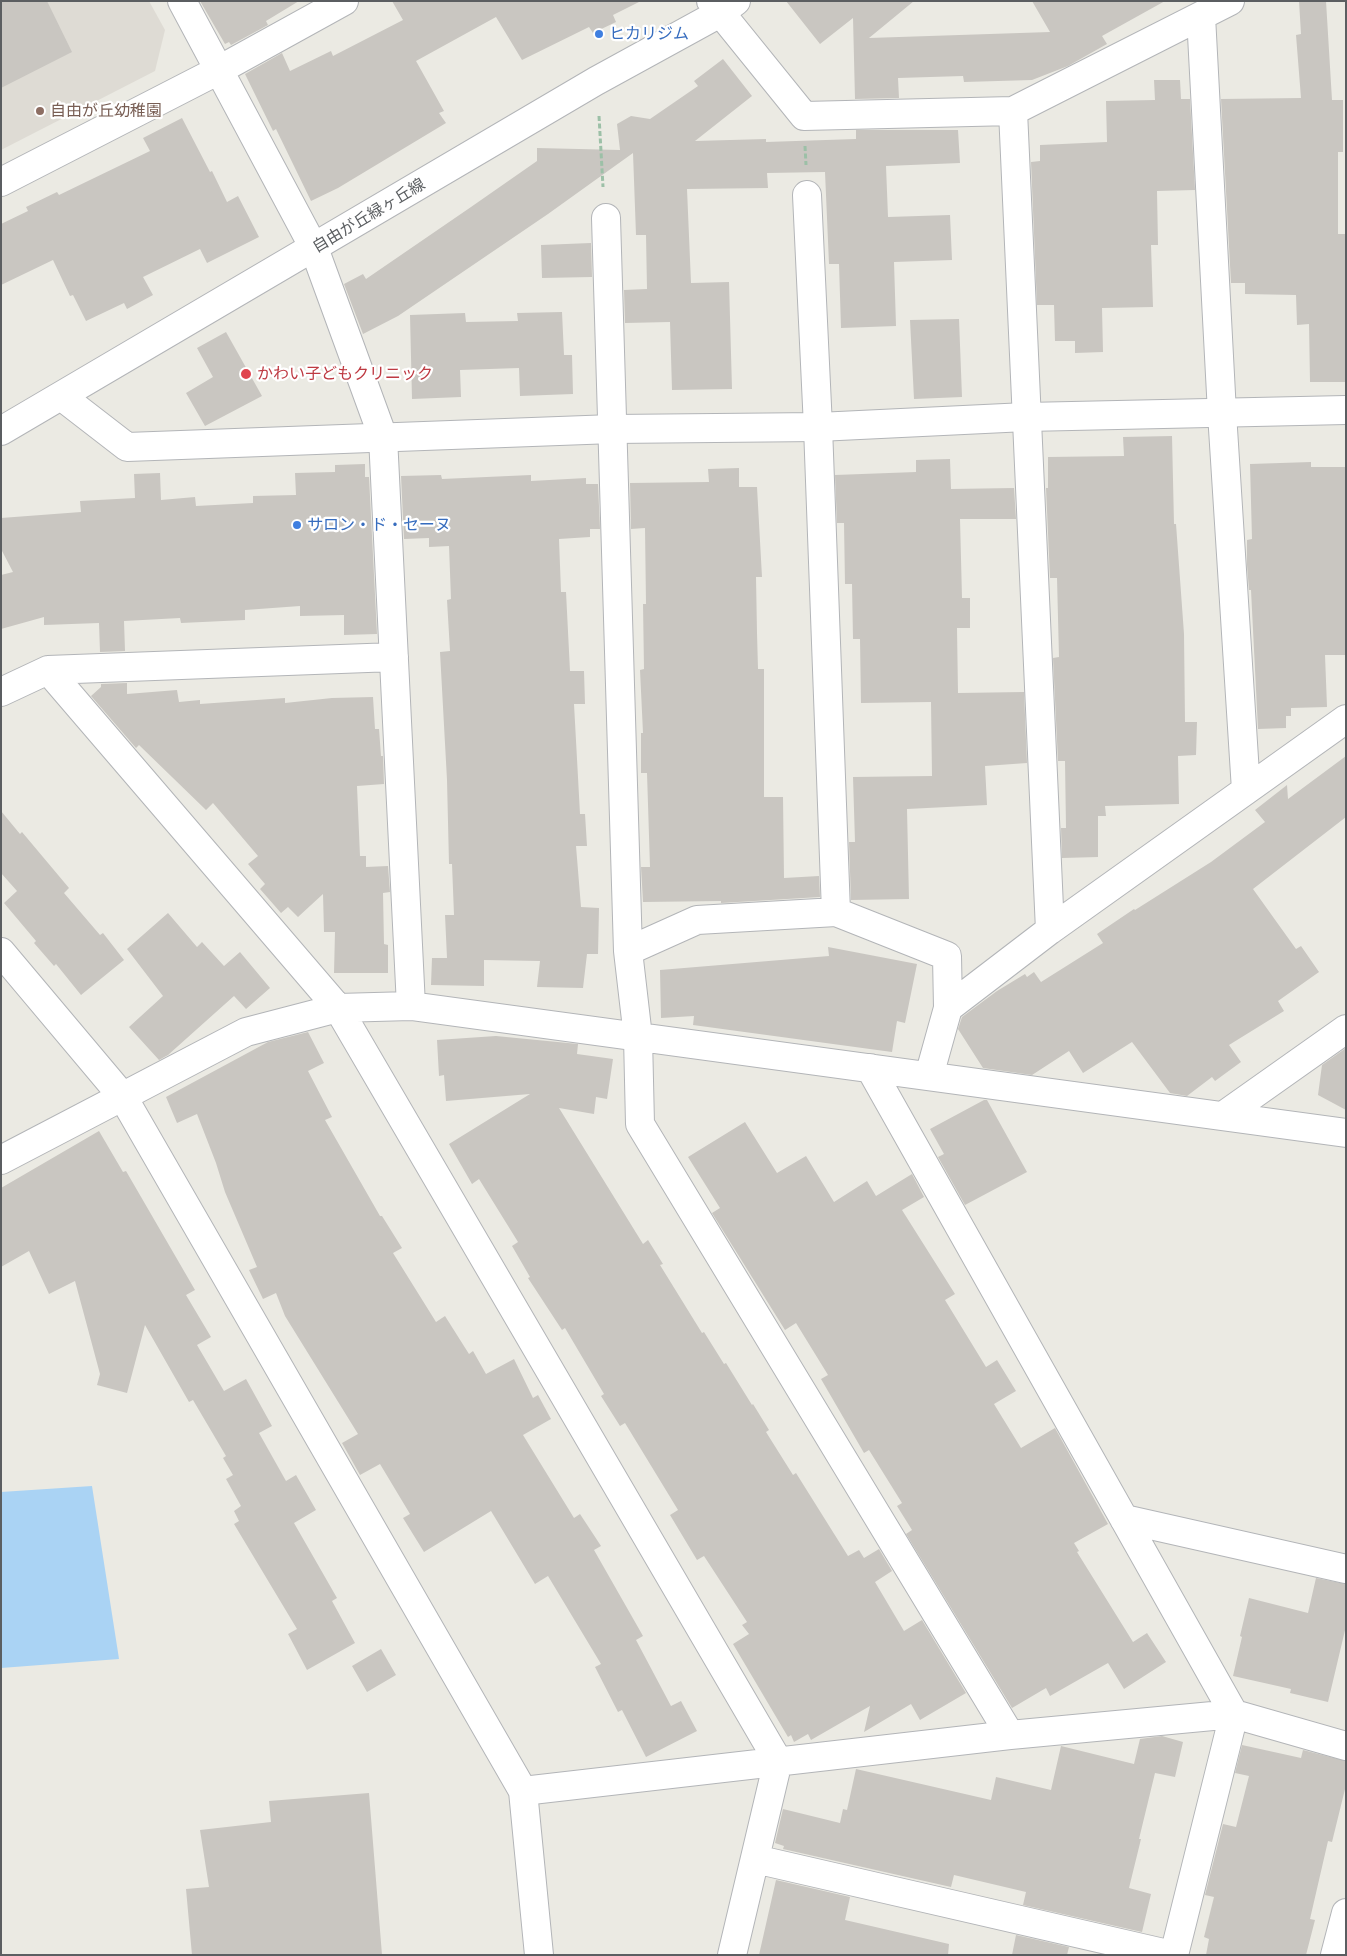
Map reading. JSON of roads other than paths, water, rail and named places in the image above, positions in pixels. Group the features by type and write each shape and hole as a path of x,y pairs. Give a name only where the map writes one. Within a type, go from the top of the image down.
{"street":[{"path":"182,1 314,248 383,438 411,1006"},
{"path":"1,182 219,70 344,1"},
{"path":"722,5 804,116 1013,111 1230,1"},
{"name":"自由が丘緑ヶ丘線","path":"1,431 314,248 722,5"},
{"path":"1201,16 1222,413 1246,790"},
{"path":"1013,111 1050,930"},
{"path":"807,196 818,427 836,912"},
{"path":"606,218 628,951 638,1037 640,1124 1010,1736"},
{"path":"61,396 127,447 613,429 818,427 1026,417 1346,410"},
{"path":"1,692 48,670 394,657"},
{"path":"48,670 338,1008 778,1761 732,1955"},
{"path":"948,1008 1050,930 1346,719"},
{"path":"628,951 697,920 836,912 947,956 948,1008 929,1076"},
{"path":"1,952 123,1098 523,1791 539,1955"},
{"path":"1,1160 123,1098 246,1032 338,1008 411,1006 1346,1133"},
{"path":"1223,1116 1346,1029"},
{"path":"755,1859 1173,1955 1234,1714 870,1068"},
{"path":"1124,1519 1346,1569"},
{"path":"523,1791 778,1761 1234,1714 1346,1746"},
{"path":"1335,1955 1346,1913"}],"water":[{"path":"92,1486 119,1659 1,1668 1,1492"}],"place":[{"name":"ヒカリジム","path":"599,34"},
{"name":"自由が丘幼稚園","path":"40,111"},
{"name":"かわい子どもクリニック","path":"246,374"},
{"name":"サロン・ド・セーヌ","path":"297,525"}]}
